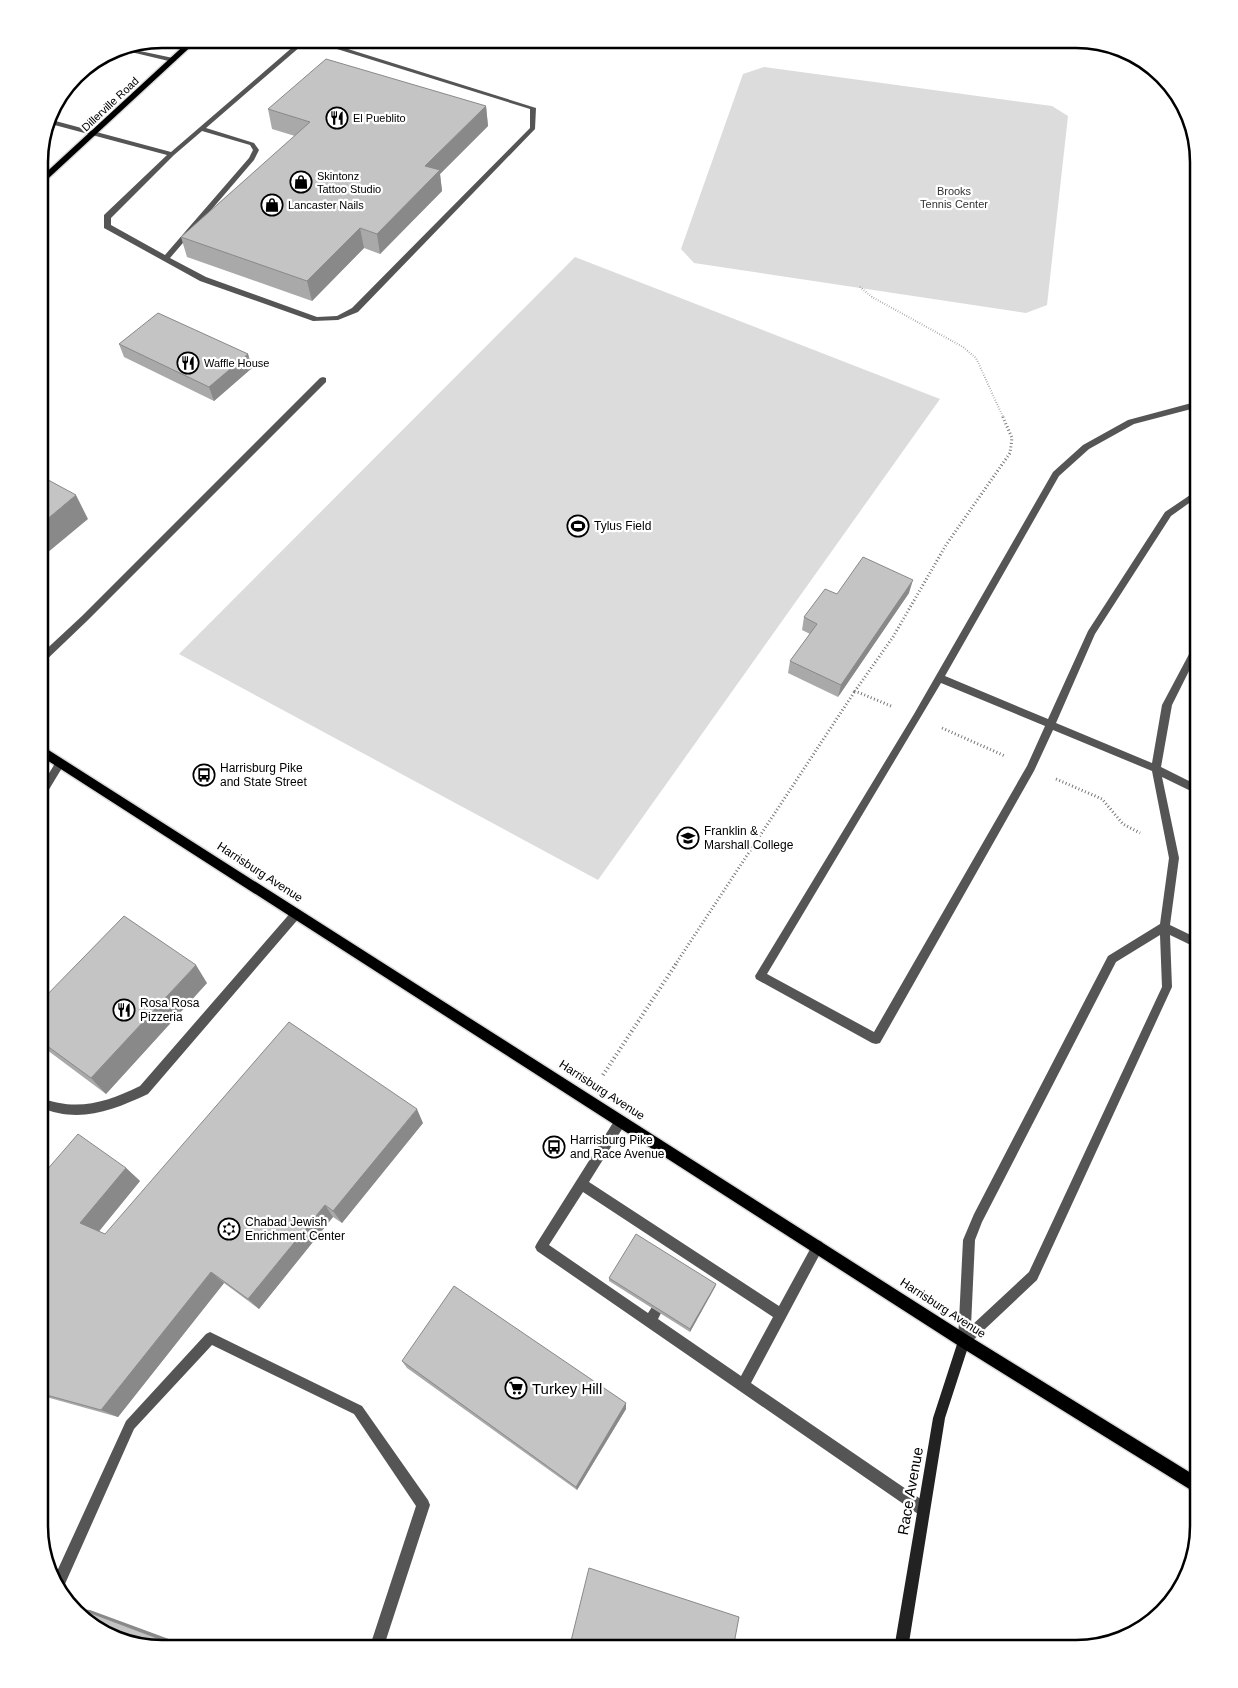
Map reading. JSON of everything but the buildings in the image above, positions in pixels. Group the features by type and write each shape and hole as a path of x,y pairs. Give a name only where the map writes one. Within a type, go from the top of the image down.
{"main road":[{"name":"Dillerville Road","path":"48,176 187,47"},
{"name":"Harrisburg Avenue","path":"48,755 620,1122 818,1246 964,1342 1190,1481"},
{"name":"Race Avenue","path":"902,1640 939,1418 964,1342"}],"street":[{"path":"296,47 172,154 107,217 106,226 204,279 316,319 338,318 355,310 532,128 533,108 336,47"},
{"path":"134,52 173,60"},
{"path":"54,123 172,154"},
{"path":"166,258 252,159 256,150 252,144 201,129"},
{"path":"48,653 323,380"},
{"path":"1190,406 1131,422 1086,447 1056,474 940,678 760,976 876,1039 1031,768 1091,633 1168,514 1190,498"},
{"path":"964,1342 1033,1276 1167,988 1165,927 1174,858 1156,769 1167,705 1190,660"},
{"path":"940,678 1050,726 1156,769 1190,786"},
{"path":"48,783 60,762"},
{"path":"48,1106 72,1111 113,1105 144,1090 296,914"},
{"path":"1165,927 1190,940"},
{"path":"964,1342 969,1240 978,1218 1112,959 1165,927"},
{"path":"620,1122 541,1247 652,1316 743,1385 923,1509"},
{"path":"580,1183 781,1315"},
{"path":"743,1385 818,1246"},
{"path":"682,1266 688,1255"},
{"path":"61,1579 130,1425 210,1338 358,1410 423,1504 379,1640"}],"path":[{"path":"586,1099 855,691"}],"green space":[{"name":"Brooks Tennis Center","path":"764,67 1052,106 1068,116 1047,305 1026,313 694,263 681,249 743,74"},
{"name":"Tylus Field","path":"575,257 940,399 598,880 179,654"}],"place":[{"name":"El Pueblito","path":"337,118"},
{"name":"Skintonz Tattoo Studio","path":"301,182"},
{"name":"Lancaster Nails","path":"272,205"},
{"name":"Waffle House","path":"188,363"},
{"name":"Tylus Field","path":"578,526"},
{"name":"Harrisburg Pike and State Street","path":"204,775"},
{"name":"Franklin & Marshall College","path":"688,838"},
{"name":"Rosa Rosa Pizzeria","path":"124,1010"},
{"name":"Harrisburg Pike and Race Avenue","path":"554,1147"},
{"name":"Chabad Jewish Enrichment Center","path":"229,1229"},
{"name":"Turkey Hill","path":"516,1388"}]}
